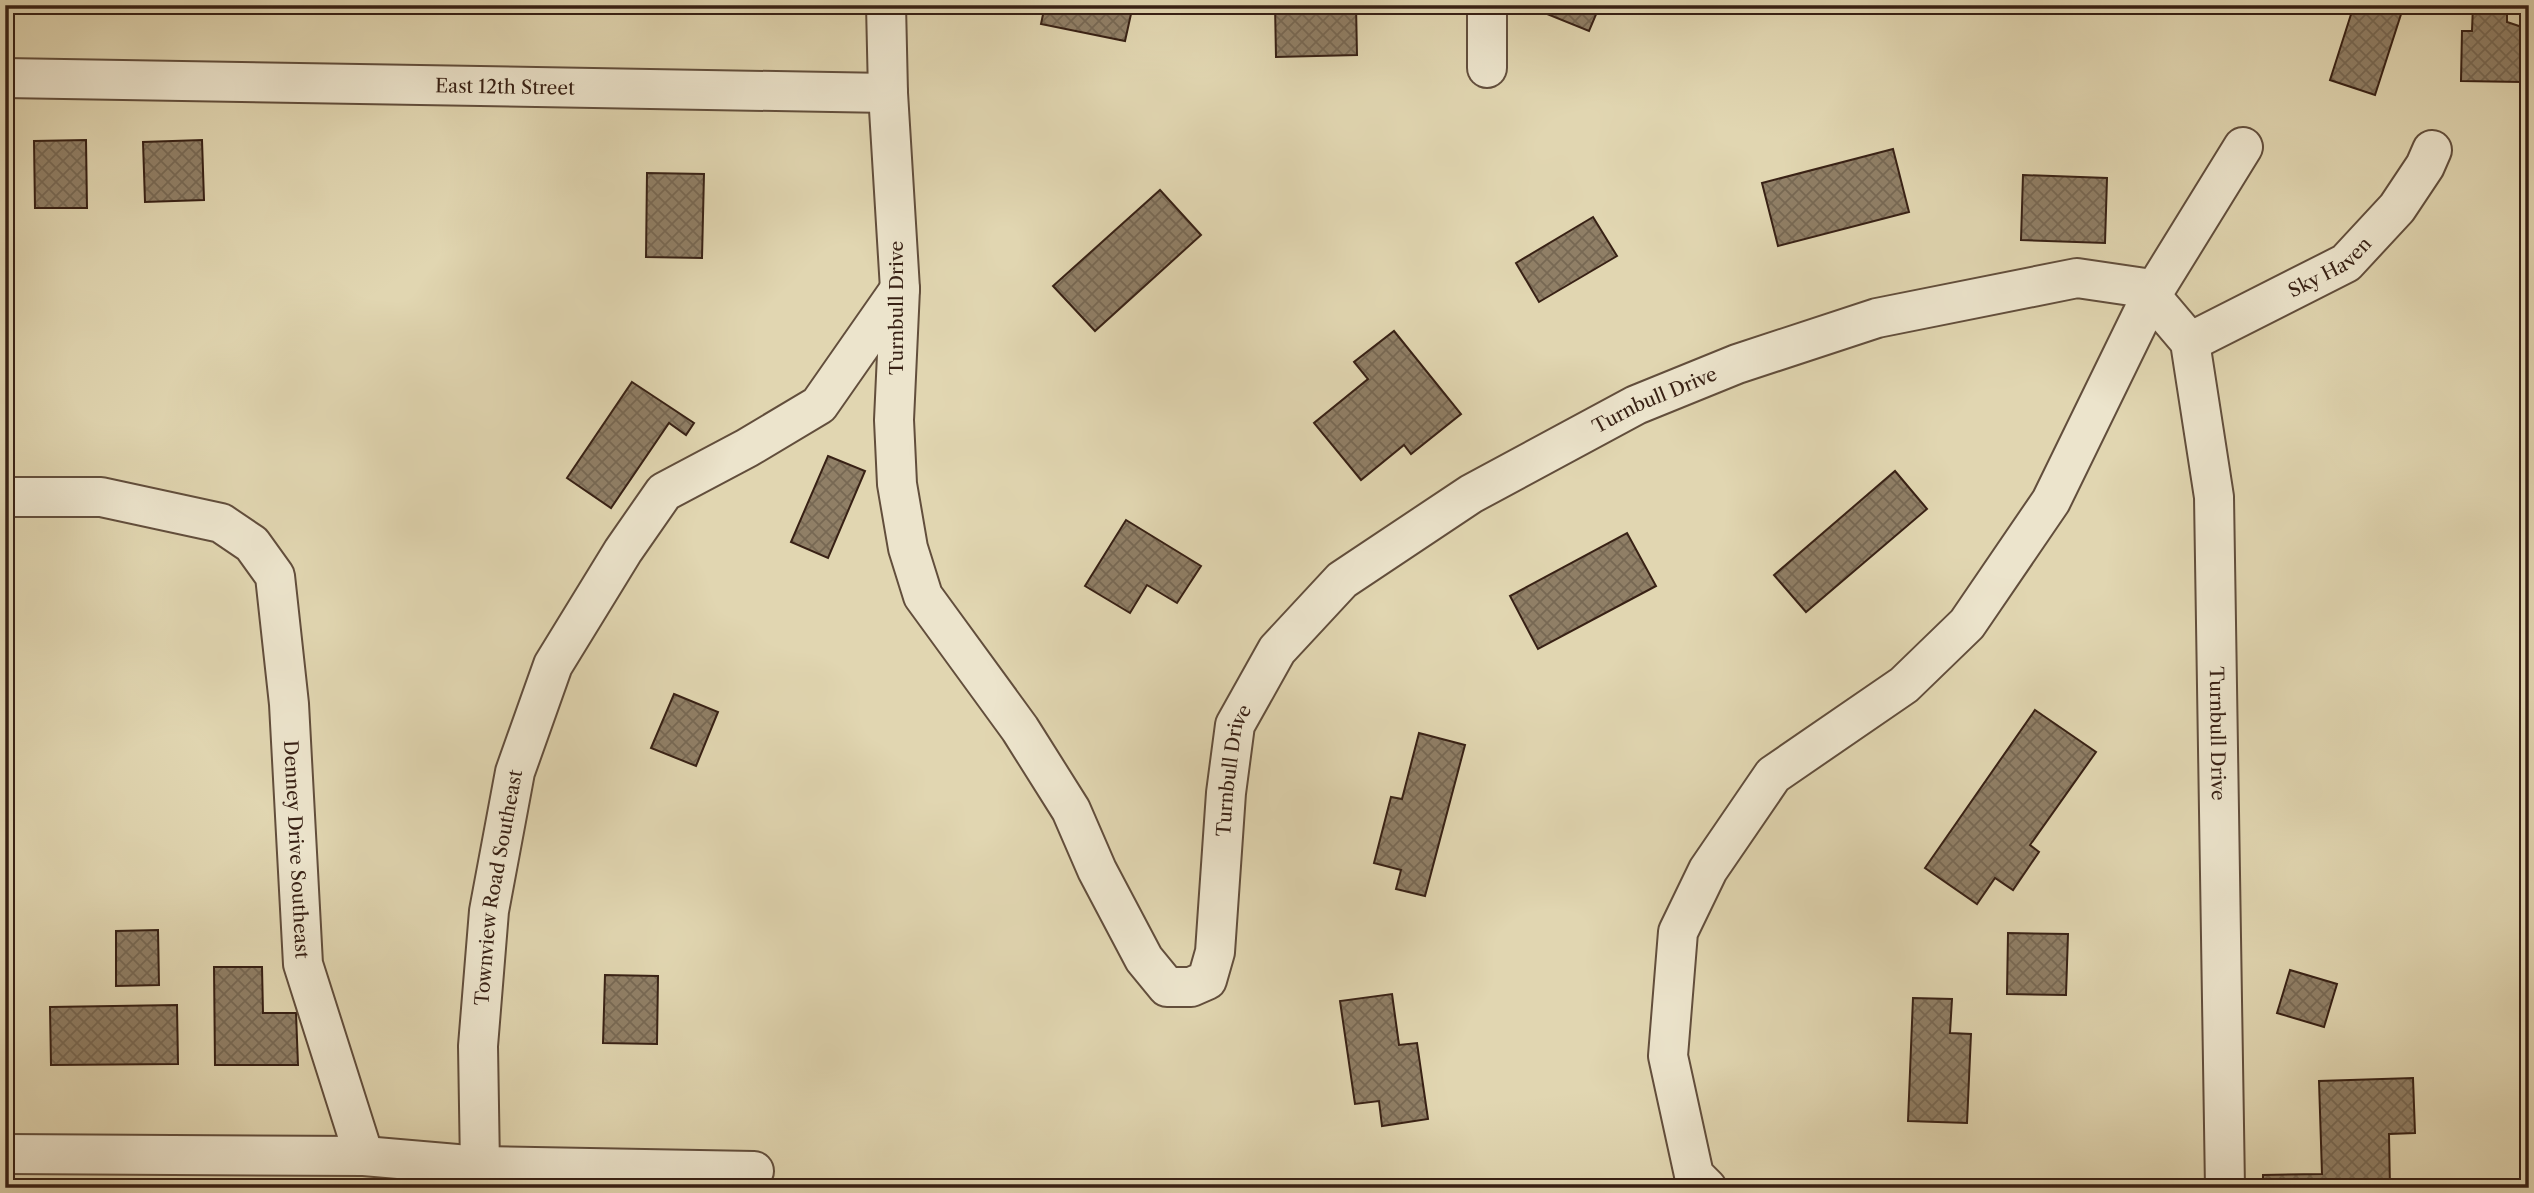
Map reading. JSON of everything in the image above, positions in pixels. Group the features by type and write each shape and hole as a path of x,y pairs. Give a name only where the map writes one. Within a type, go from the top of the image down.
{"street":[{"path":"886,5 888,93"},
{"path":"1487,5 1487,68"},
{"name":"East 12th Street","path":"5,78 888,93"},
{"name":"Turnbull Drive","path":"888,93 901,289 894,420 897,484 908,548 923,596 1020,729 1071,810 1097,870 1144,959 1167,987 1191,988 1207,980 1215,952 1226,793 1235,725 1277,650 1342,580 1471,494 1636,405 1737,364 1877,318 2077,278 2145,288 2190,342 2214,497 2225,1188"},
{"path":"1707,1188 1694,1175 1668,1056 1678,932 1708,870 1773,775 1904,685 1967,624 2050,501 2151,296 2243,147"},
{"name":"Sky Haven","path":"2190,342 2347,263 2396,208 2425,166 2432,150"},
{"name":"Townview Road Southeast","path":"480,1166 478,1046 489,911 515,772 553,665 663,492 747,448 819,405 901,289"},
{"name":"Denney Drive Southeast","path":"5,497 101,497 221,523 252,544 275,576 289,704 303,964 364,1156"},
{"path":"5,1154 364,1156 480,1166 754,1171"}],"building":[{"path":"1045,5 1133,5 1125,41 1041,24"},
{"path":"1275,5 1356,5 1357,55 1276,57"},
{"path":"1545,5 1600,5 1589,31 1542,12"},
{"path":"2354,5 2404,5 2375,95 2330,80"},
{"path":"2473,5 2507,5 2507,22 2522,27 2521,82 2461,81 2462,31 2472,31"},
{"path":"86,140 87,208 35,208 34,141"},
{"path":"202,140 204,200 145,202 143,142"},
{"path":"1893,149 1909,212 1778,246 1762,183"},
{"path":"647,173 704,174 702,258 646,257"},
{"path":"2023,175 2107,178 2105,243 2021,240"},
{"path":"1160,190 1201,235 1095,331 1053,286"},
{"path":"1593,217 1617,256 1539,302 1516,263"},
{"path":"1394,331 1461,414 1411,454 1404,445 1361,480 1314,423 1368,379 1354,362"},
{"path":"632,382 694,423 686,435 669,423 611,508 567,478"},
{"path":"828,456 865,471 828,558 791,542"},
{"path":"1895,471 1927,509 1806,612 1774,575"},
{"path":"1126,520 1201,566 1177,603 1147,585 1130,613 1085,586"},
{"path":"1627,533 1656,586 1538,649 1510,596"},
{"path":"674,694 718,712 696,766 651,748"},
{"path":"2035,710 2096,752 2030,845 2039,852 2013,890 1995,878 1977,904 1925,868"},
{"path":"1419,733 1465,745 1425,896 1396,889 1401,870 1374,863 1391,797 1402,799"},
{"path":"158,930 159,985 116,986 116,931"},
{"path":"2008,933 2068,934 2066,995 2007,994"},
{"path":"214,967 262,967 263,1013 296,1013 298,1065 215,1065"},
{"path":"2290,970 2337,984 2324,1027 2277,1013"},
{"path":"605,975 658,976 657,1044 603,1043"},
{"path":"1392,994 1399,1045 1417,1043 1428,1119 1382,1126 1379,1101 1355,1104 1340,1001"},
{"path":"1913,998 1952,999 1950,1033 1971,1034 1967,1123 1908,1121"},
{"path":"177,1005 178,1064 51,1065 50,1007"},
{"path":"2413,1078 2415,1133 2389,1134 2390,1188 2263,1188 2263,1175 2322,1174 2319,1081"}]}
